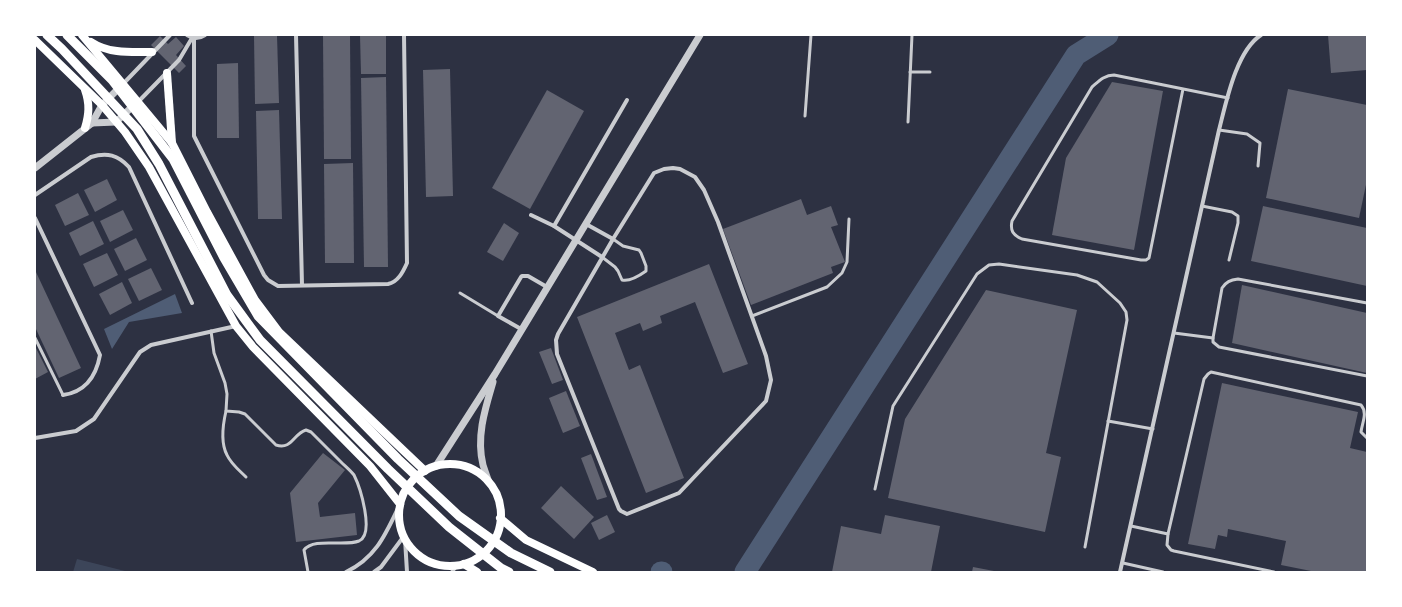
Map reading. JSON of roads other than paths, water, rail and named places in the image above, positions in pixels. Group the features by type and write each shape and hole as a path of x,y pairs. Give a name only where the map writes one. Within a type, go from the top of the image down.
{"highway":[{"path":"47,35 137,129 159,164 227,295 260,340 388,469 449,527 501,568 509,572"},
{"path":"67,35 112,80 173,158 224,258 258,316 398,460 459,516 511,554 550,572"}],"main road":[{"path":"83,36 100,48 116,51 152,52"},
{"path":"83,36 172,143 207,212 255,300 279,332 425,470"},
{"path":"35,40 102,105 149,167 236,326 254,347 370,466 400,504"},
{"path":"167,73 172,143"},
{"path":"84,88 89,108 85,128"},
{"path":"457,567 475,559 493,542 498,530 500,518 496,493 489,482 480,474 466,467 451,464 436,466 425,470 413,479 405,491 400,504 399,520 404,537 412,549 425,560 440,565 477,572"},
{"path":"500,518 526,540 593,572"}],"street":[{"path":"92,124 102,105 170,35"},
{"path":"187,35 193,38 198,38 205,35"},
{"path":"296,35 302,285"},
{"path":"193,38 194,136 264,275 268,280 278,286 388,284 394,283 404,269 407,263 404,35"},
{"path":"436,466 495,374 700,35"},
{"path":"1121,572 1219,130 1234,77 1247,50 1261,35"},
{"path":"37,166 92,124 116,122 179,60 193,38"},
{"path":"554,226 627,100"},
{"path":"35,195 91,156 99,154 108,155 116,156 123,160 130,167 192,303"},
{"path":"673,168 680,169 695,177 704,190 718,222 766,356 772,380 766,401 679,493 630,513 624,513 619,509 555,347 558,334 613,239 654,173 664,169 673,168"},
{"path":"531,215 554,226 602,257"},
{"path":"35,218 100,355 98,366 92,377 82,389 74,394 63,395"},
{"path":"586,224 613,239"},
{"path":"521,330 498,316 522,276 528,276 547,287"},
{"path":"35,438 76,431 94,419 140,352 151,345 236,326"},
{"path":"489,482 483,464 481,439 483,417 495,374"},
{"path":"346,572 360,565 376,549 400,504"},
{"path":"374,572 381,568 404,537"},
{"path":"404,537 407,572"}],"lane":[{"path":"805,116 811,35"},
{"path":"908,122 912,35"},
{"path":"910,72 930,72"},
{"path":"1183,89 1148,258 1146,260 1022,239 1015,236 1010,229 1012,220 1092,87 1103,78 1108,75 1114,75 1228,98"},
{"path":"1219,130 1248,134 1260,143 1258,166"},
{"path":"1202,206 1232,212 1238,216 1238,223 1229,260"},
{"path":"752,316 827,287 842,273 847,262 849,219"},
{"path":"602,257 615,267 624,281 628,281 646,271 646,266 639,250 623,246 613,239"},
{"path":"875,489 893,406 977,274 989,265 999,264 1077,275 1097,282 1120,303 1126,312 1127,320 1085,547"},
{"path":"1367,303 1238,279 1231,280 1222,288 1213,338 1213,342 1219,347 1367,376"},
{"path":"460,294 498,316"},
{"path":"211,331 214,353 225,383 227,394 226,411 223,424 225,449 231,462 246,477"},
{"path":"1174,333 1213,338"},
{"path":"35,338 63,395"},
{"path":"1274,572 1174,551 1171,550 1167,544 1168,534 1204,379 1208,374 1214,372 1361,405 1364,410 1362,432 1367,438"},
{"path":"226,411 245,414 276,444 281,446 287,446 306,430 311,432 353,475 364,507 367,523 365,536 360,541 313,544 306,547 304,550 308,572"},
{"path":"1108,421 1153,429"},
{"path":"1131,526 1168,534"},
{"path":"1123,563 1164,572"}],"waterway":[{"path":"745,572 1076,55 1108,35"}]}
